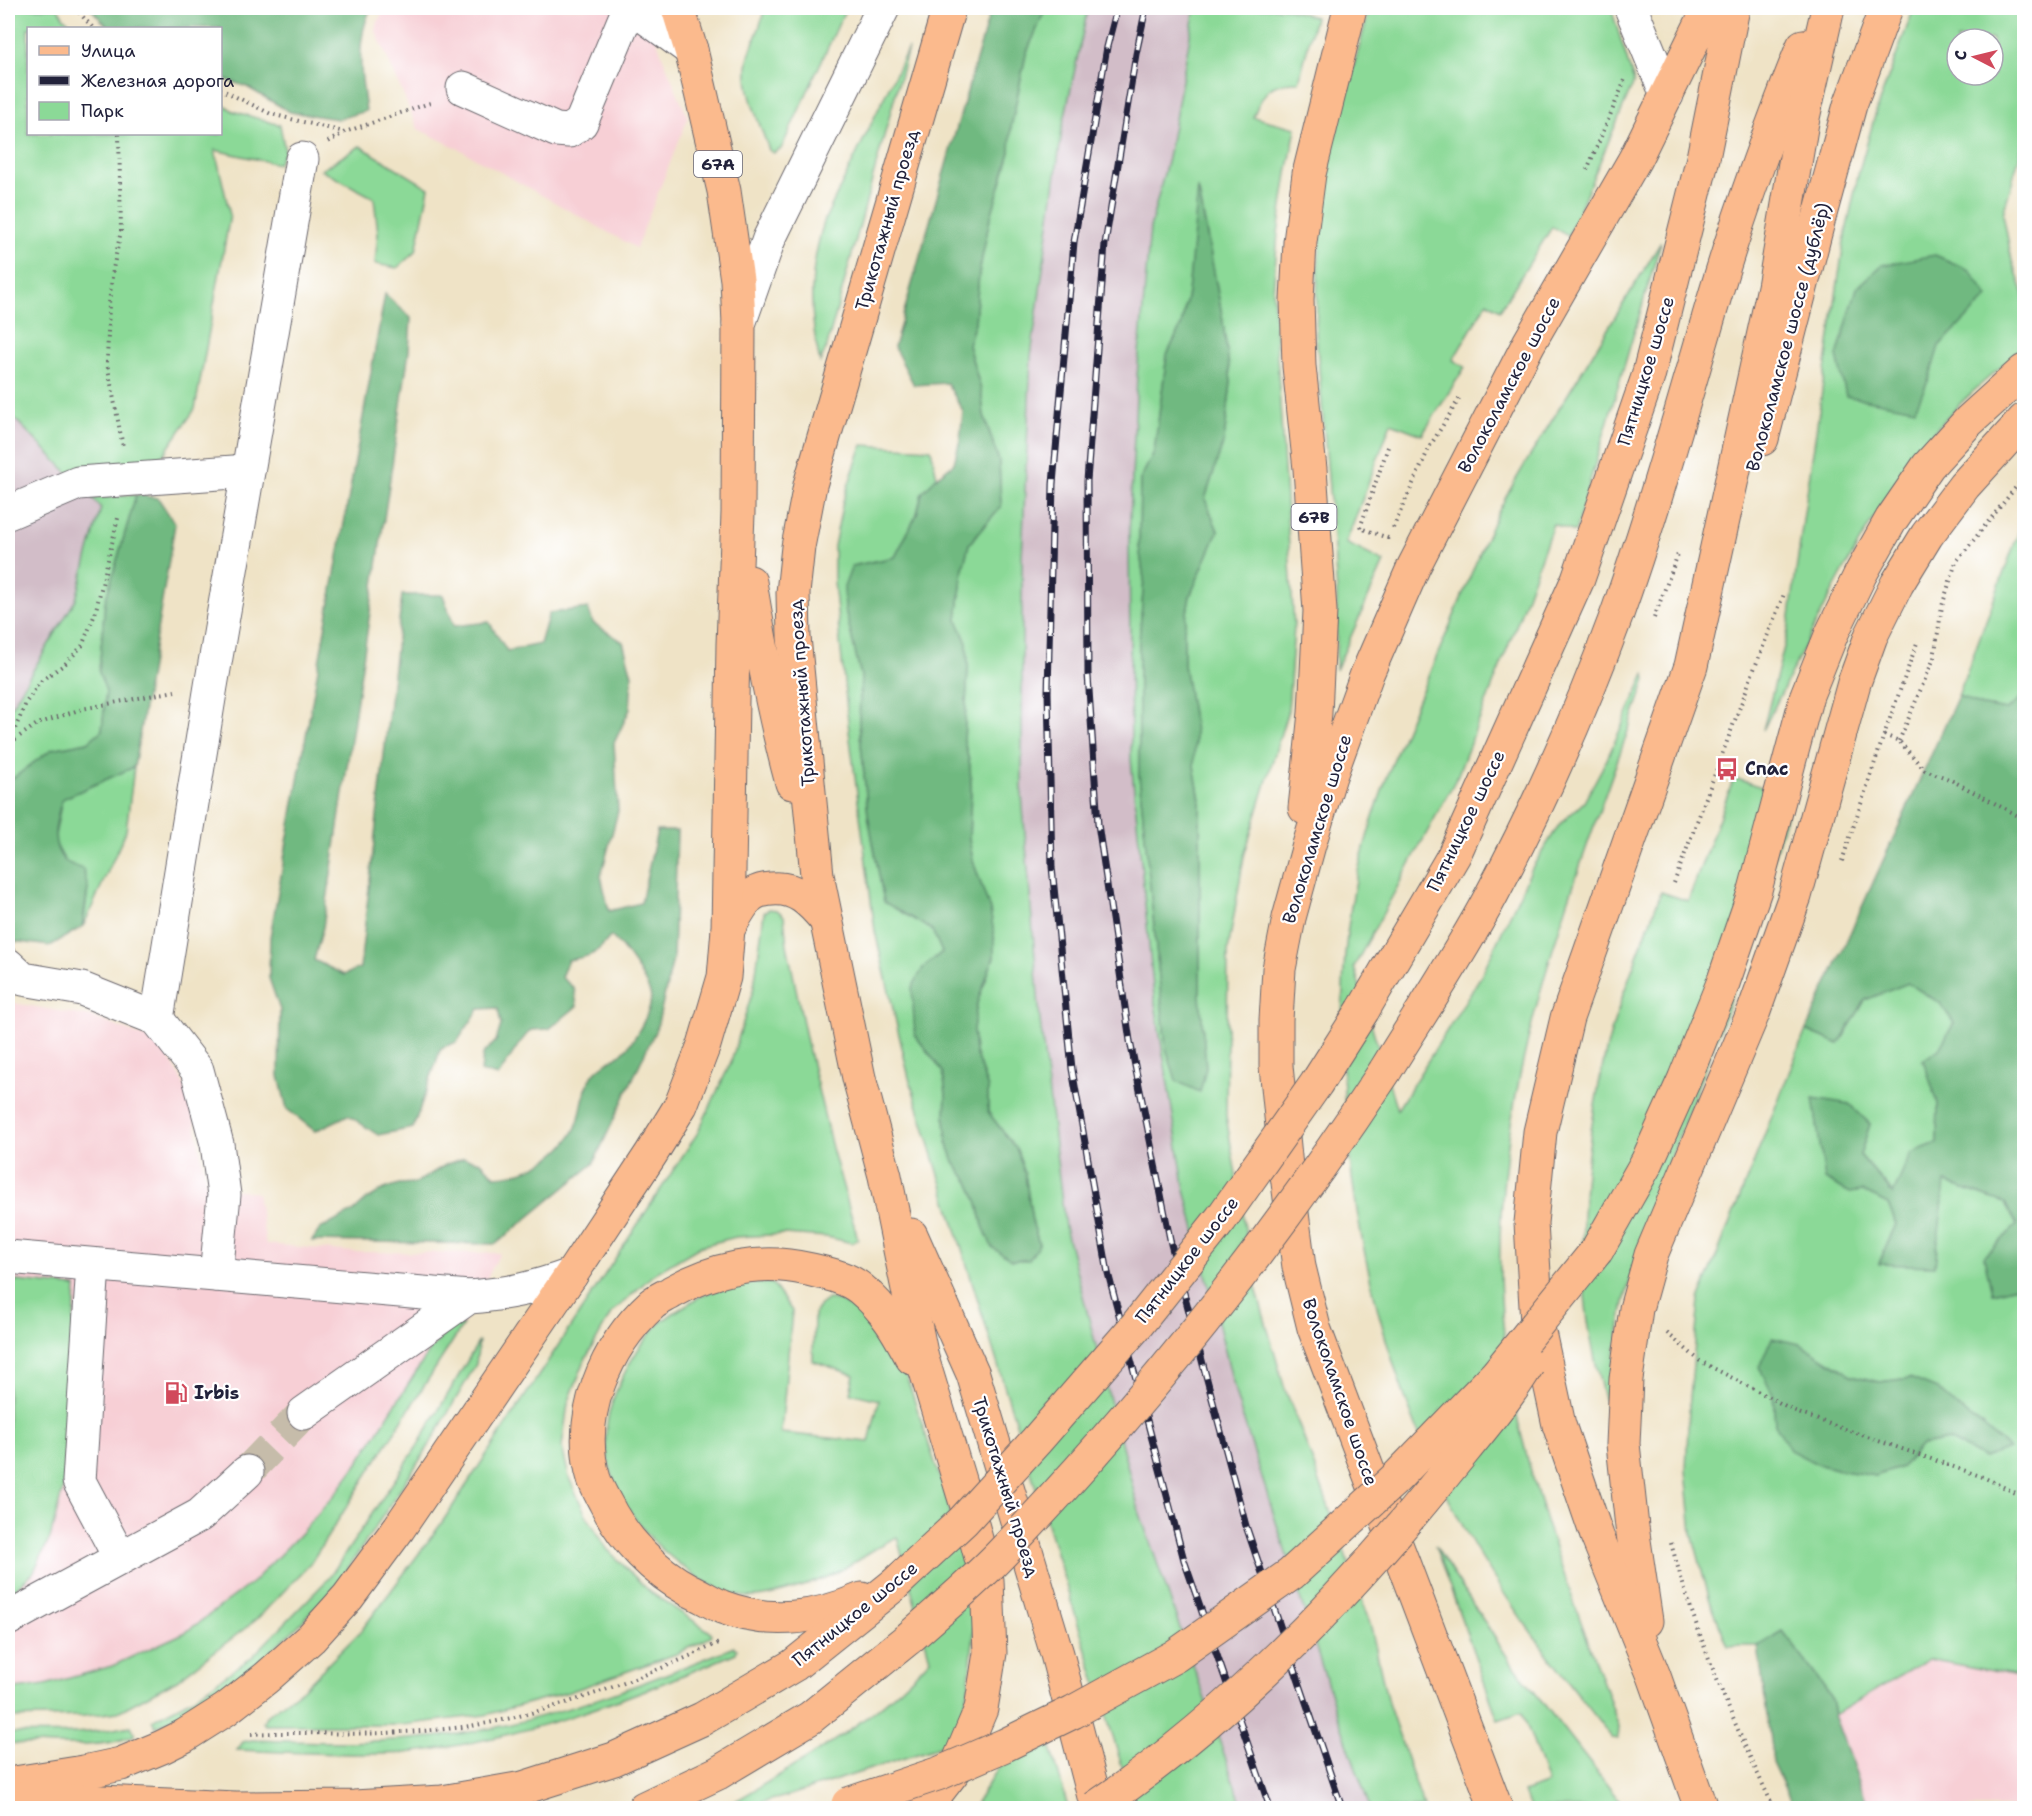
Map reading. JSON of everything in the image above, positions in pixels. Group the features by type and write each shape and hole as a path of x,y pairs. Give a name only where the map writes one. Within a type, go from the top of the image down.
{"main road":[{"name":"67A","path":"678,8 691,50 715,148 730,226 739,324 738,513"},
{"name":"Трикотажный проезд","path":"926,1809 956,1768 981,1709 990,1653 987,1580 922,1358 885,1176 859,1078 817,875 794,637 794,593 798,547 810,485 949,8"},
{"name":"67B","path":"1289,918 1305,809 1314,723 1320,611 1310,469 1299,366 1297,300 1300,242 1309,174 1350,8"},
{"name":"Волоколамское шоссе","path":"1496,1809 1314,1328 1299,1267 1276,1066 1279,969 1289,918 1334,766 1366,674 1414,566 1529,343 1635,159 1708,8"},
{"name":"Пятницкое шоссе","path":"8,1798 236,1808 354,1807 442,1802 523,1788 614,1759 702,1719 794,1665 894,1585 963,1521 1136,1326 1221,1219 1316,1084 1363,1010 1454,855 1578,579 1648,377 1703,158 1733,8"},
{"path":"644,1809 718,1773 810,1718 909,1638 998,1556 1074,1475 1174,1358 1261,1249 1385,1071 1438,987 1492,894 1560,754 1620,605 1664,474 1714,298 1746,197 1818,8"},
{"path":"1696,1794 1654,1676 1597,1536 1559,1425 1537,1323 1531,1223 1540,1132 1567,1018 1691,666 1774,287 1802,122 1828,8"},
{"name":"Волоколамское шоссе (дублёр)","path":"1691,666 1732,544 1770,410 1850,105 1886,8"},
{"path":"1096,1809 1132,1784 1219,1713 1321,1617 1415,1510 1513,1390 1647,1162 1684,1080 1755,891 1807,695 1832,633 1860,575 1891,520 1928,466 1969,421 2025,371"},
{"path":"1654,1676 1632,1527 1623,1444 1626,1379 1636,1309 1652,1256 1754,1011 1795,896 1854,683 1871,636 1897,584 1927,535 1964,486 2025,420"},
{"path":"738,513 760,641 781,743 817,875"},
{"path":"8,1784 121,1764 162,1748 225,1710 311,1638 348,1597 399,1528 571,1275 681,1105 704,1045 724,977 728,929 738,513"},
{"path":"728,929 748,898 759,891 779,888 793,891 808,899 826,920"},
{"name":"Трикотажный проезд","path":"885,1176 973,1374 1057,1654 1096,1809"},
{"path":"840,1806 940,1773 1073,1712 1175,1656 1291,1574 1394,1480 1497,1375 1597,1250"},
{"path":"894,1585 836,1610 805,1617 770,1617 722,1607 670,1580 642,1556 613,1517 594,1480 588,1441 592,1406 602,1374 623,1336 654,1302 695,1280 740,1266 788,1265 830,1274 860,1288 891,1319 915,1364 940,1422"}],"lane":[{"path":"463,88 556,130 568,131 581,123 631,8 691,50"},
{"path":"739,324 769,239 883,8"},
{"path":"1635,18 1666,95"},
{"path":"156,1019 302,159"},
{"path":"8,513 78,483 248,471"},
{"path":"8,965 23,980 82,989 156,1019 197,1070 218,1144 224,1195 216,1275"},
{"path":"8,1257 469,1297 499,1295 534,1288 571,1275"},
{"path":"93,1265 79,1481 120,1558"},
{"path":"304,1413 469,1297"},
{"path":"8,1619 200,1515 247,1472"},
{"path":"1696,1794 1709,1809"}],"path":[{"path":"75,8 92,27"},
{"path":"1584,177 1629,72 1635,18"},
{"path":"302,159 345,132 420,107 463,88"},
{"path":"222,90 271,114 345,132"},
{"path":"1388,447 1360,528 1388,538"},
{"path":"1899,741 1934,658 1942,606 1956,562 2025,477"},
{"path":"1654,619 1678,554"},
{"path":"1674,883 1784,594"},
{"path":"1840,869 1917,643"},
{"path":"8,746 37,724 82,710 156,694 211,686"},
{"path":"1884,735 1899,741 1925,770 1949,779 2025,819"},
{"path":"1664,1331 1700,1361 1801,1414 1983,1478 2025,1497"},
{"path":"1669,1536 1680,1578 1716,1681 1774,1809"},
{"path":"247,1734 329,1735 402,1732 487,1723 568,1702 676,1663 726,1640"}],"shaded area":[{"path":"384,8 646,8 663,58 688,118 636,248 459,149 418,129 375,29"},
{"path":"1088,8 1195,8 1168,158 1150,228 1137,376 1129,537 1131,759 1154,997 1184,1185 1237,1399 1337,1714 1370,1808 1243,1808 1139,1511 1065,1227 1040,1020 1022,795 1022,557 1031,356 1062,130"},
{"path":"8,416 14,418 102,508 76,599 8,711"},
{"path":"8,1002 92,1017 155,1041 173,1064 190,1095 207,1186 257,1193 266,1244 354,1252 500,1253 463,1325 451,1326 336,1493 253,1582 186,1632 112,1666 45,1685 8,1690 8,1596 33,1573 76,1287 8,1280"},
{"path":"1928,1659 2024,1677 2024,1808 1869,1808 1834,1715"}],"green space":[{"path":"8,8 58,8 64,18 75,27 27,27 27,135 222,135 222,103 233,111 280,125 285,151 278,164 215,150 230,215 195,409 162,457 68,473 14,418 8,416"},
{"path":"90,8 371,8 361,46 361,71 366,111 338,119 290,112 247,87 222,78 222,27 108,27"},
{"path":"764,8 846,8 781,149 773,153 769,150 747,82 750,54 762,21"},
{"path":"991,8 1046,8 1026,54 1011,127 1010,152 989,223 979,273 975,322 968,345 981,390 984,416 999,461 1001,506 969,544 963,568 957,620 967,643 964,741 970,765 969,839 973,861 990,910 994,933 994,957 977,1003 973,1029 975,1052 988,1088 988,1112 1017,1150 1025,1174 1032,1221 1039,1244 1029,1260 1011,1260 992,1247 969,1182 955,1164 947,1142 943,1072 915,1035 912,988 923,968 942,952 932,930 884,902 868,815 859,723 861,676 845,609 844,587 852,566 895,557 917,514 922,493 954,463 960,440 963,411 947,383 914,385 894,347"},
{"path":"1046,8 1088,8 1062,130 1031,356 1022,557 1022,795 1040,1020 1065,1227 1139,1511 1243,1808 1135,1808 909,1078 875,931 849,731 834,582 834,546 843,501 862,445 931,449 937,477 922,493 917,514 895,557 852,566 845,609 861,676 859,723 868,815 884,901 932,930 942,952 923,968 915,1035 943,1072 947,1142 955,1164 969,1182 978,1203 983,1226 1039,1244 1032,1221 1025,1174 1017,1150 988,1112 988,1088 975,1052 973,1029 977,1003 994,957 990,910 973,861 969,839 970,765 964,741 967,643 957,620 963,568 969,544 1001,506 999,461 984,416 981,390 968,345 975,322 979,273 989,223 1010,152 1011,127 1026,54"},
{"path":"1195,8 1285,8 1315,17 1299,82 1274,86 1264,95 1253,117 1296,128 1278,233 1273,292 1294,627 1288,710 1244,856 1228,950 1226,1116 1254,1281 1284,1386 1371,1627 1388,1703 1424,1808 1370,1808 1337,1714 1237,1399 1184,1185 1154,997 1131,759 1129,537 1137,376 1150,228 1168,158","holes":["1199,191 1222,315 1231,382 1224,440 1205,499 1218,531 1190,596 1184,629 1184,665 1195,732 1194,766 1200,800 1200,996 1206,1068 1166,1048 1139,775 1139,643 1144,579 1139,546 1140,480 1154,452 1167,355 1181,326 1188,293"]},
{"path":"1370,8 1611,8 1634,82 1568,236 1552,227 1500,310 1487,302 1453,360 1465,367 1422,435 1391,423 1346,543 1384,562 1336,670 1337,594 1316,334 1318,267 1330,151"},
{"path":"1914,8 2024,8 2024,140 2003,214 2012,261 2024,294 2024,348 1954,410 1917,452 1873,518 1853,553 1763,730 1788,631 1844,241 1859,171 1878,105"},
{"path":"908,48 827,346 820,362 813,325 812,290 816,255 825,219"},
{"path":"360,146 429,188 416,251 397,268 375,264 378,233 374,198 321,170"},
{"path":"1198,188 1222,315 1231,382 1224,440 1205,499 1218,531 1190,596 1184,629 1184,665 1195,732 1194,766 1200,800 1200,996 1206,1068 1200,1092 1176,1081 1166,1048 1139,775 1139,643 1144,579 1139,546 1140,480 1154,452 1167,355 1181,326 1188,293"},
{"path":"1661,242 1575,532 1553,524 1457,777 1354,967 1397,1110 1481,976 1533,866 1559,825 1584,802 1607,759 1645,674 1646,680 1563,916 1539,996 1520,1077 1506,1158 1500,1241 1506,1361 1517,1418 1556,1552 1619,1727 1618,1739 1612,1738 1501,1589 1469,1537 1441,1483 1417,1428 1396,1371 1379,1313 1354,1194 1343,1073 1342,1003 1351,908 1363,851 1373,818 1410,719 1484,542 1527,460"},
{"path":"1935,255 1970,270 1988,297 1939,346 1929,379 1915,409 1846,396 1837,356 1857,288 1882,265"},
{"path":"385,294 411,318 409,351 323,927 314,960 344,975 360,968 402,595 443,595 454,626 489,622 507,651 540,644 549,613 588,608 593,623 623,642 632,675 630,709 614,743 618,811 601,876 609,911 641,903 657,831 677,831 673,959 657,1027 593,1164 496,1244 312,1241 320,1229 353,1212 382,1190 399,1184 416,1183 447,1164 464,1158 481,1162 495,1176 508,1175 533,1167 565,1145 578,1122 590,1080 599,1068 627,1048 642,1025 651,999 643,979 611,936 593,954 568,960 561,977 574,988 577,1006 549,1029 531,1030 498,1076 481,1072 483,1054 496,1041 501,1025 498,1008 479,1009 457,1042 441,1048 413,1128 378,1135 348,1115 315,1131 287,1109 279,1076 280,1010 269,978 270,937"},
{"path":"136,495 105,602 99,672 106,691 102,730 88,742 52,749 8,782 8,712 76,599 101,508 92,498"},
{"path":"136,495 158,498 175,524 134,767 62,799 55,839 65,861 83,869 88,888 82,927 50,946 12,941 8,936 8,782 52,749 88,742 102,730 106,691 99,672 105,602"},
{"path":"2024,518 2024,695 2007,710 1982,706 1958,696"},
{"path":"2024,695 2024,1285 1992,1293 1984,1257 2017,1225 2005,1203 1945,1182 1935,1266 1879,1264 1896,1224 1888,1204 1862,1191 1849,1193 1825,1179 1813,1098 1849,1104 1870,1124 1860,1155 1893,1194 1911,1153 1937,1143 1938,1103 1923,1060 1939,1049 1954,1023 1940,1003 1908,983 1865,1000 1839,1044 1806,1030 1958,696 1982,706 2007,710"},
{"path":"134,767 126,831 83,927 88,888 65,861 54,841 62,799"},
{"path":"1734,778 1792,797 1726,1014 1647,1219 1624,1302 1606,1407 1588,1323 1583,1266 1583,1207 1598,1089 1615,1018 1661,892 1688,901"},
{"path":"769,909 777,910 784,916 787,945 808,1047 832,1148 858,1239 852,1243 827,1237 785,1234 736,1237 701,1246 654,1274 611,1314 585,1360 568,1403 562,1447 569,1478 585,1513 607,1549 650,1592 709,1631 711,1637 676,1654 569,1692 485,1715 402,1725 265,1725 263,1722 266,1716 303,1689 361,1631 441,1524 697,1134 731,1062 754,987 764,913"},
{"path":"1908,983 1940,1003 1954,1023 1939,1050 1923,1060 1938,1103 1937,1143 1911,1153 1894,1194 1860,1155 1870,1124 1849,1104 1862,1191 1888,1204 1896,1224 1879,1263 1944,1182 2005,1203 2017,1225 1993,1293 2024,1285 2024,1677 1928,1659 1834,1715 1830,1695 1783,1631 1758,1646 1728,1646 1710,1601 1692,1533 1686,1470 1699,1300 1806,1030 1839,1044 1865,1000","holes":["1800,1344 1851,1375 1880,1382 1910,1378 1984,1426 1983,1458 1949,1440 1921,1445 1902,1467 1875,1476 1817,1464 1775,1424 1773,1394"]},
{"path":"8,1280 76,1287 64,1485 50,1538 33,1573 8,1595"},
{"path":"772,1283 792,1311 781,1433 869,1442 879,1400 850,1393 854,1375 813,1361 814,1314 820,1305 828,1299 839,1300 868,1321 892,1348 908,1381 945,1493 967,1575 975,1622 968,1691 958,1736 948,1744 787,1796 730,1808 734,1802 813,1755 863,1720 909,1681 930,1659 897,1537 834,1574 811,1583 761,1596 732,1594 703,1581 665,1552 630,1512 614,1480 606,1446 606,1430 614,1397 638,1349 659,1324 709,1292 735,1285"},
{"path":"463,1325 310,1564 256,1620 177,1680 118,1712 84,1716 8,1718 8,1690 45,1685 112,1666 186,1632 253,1582 336,1493 358,1463 430,1350 451,1326"},
{"path":"1772,1338 1800,1344 1851,1375 1880,1382 1910,1378 1937,1389 2009,1449 1983,1458 1949,1440 1921,1445 1902,1467 1875,1476 1817,1464 1790,1450 1775,1424 1773,1394 1759,1367"},
{"path":"479,1341 476,1364 427,1449 337,1585 256,1665 213,1696 156,1727 152,1720 190,1700 252,1657 329,1578 418,1445"},
{"path":"1435,1546 1508,1658 1625,1808 1530,1808 1524,1792 1548,1783 1522,1712 1498,1720"},
{"path":"1783,1631 1830,1695 1834,1715 1869,1808 1794,1808 1773,1763 1758,1646"},
{"path":"734,1647 737,1649 736,1653 656,1686 574,1715 490,1739 395,1754 237,1750 243,1742 252,1740 311,1742 400,1740 488,1729 582,1704 644,1683"},
{"path":"130,1726 135,1735 106,1743 73,1745 8,1743 8,1733 54,1734"},
{"path":"1036,1738 1051,1747 1068,1808 973,1808 1014,1746"}],"tunnel":[{"path":"247,1472 304,1413"}],"railway":[{"path":"1117,8 1107,47 1074,242 1053,484 1048,692 1052,867 1072,1069 1108,1273 1184,1560 1270,1808"},
{"path":"1146,8 1136,54 1105,244 1087,481 1088,675 1098,824 1130,1041 1171,1244 1246,1526 1342,1808"}],"place":[{"name":"Спас","path":"1727,769"},
{"name":"Irbis","path":"176,1393"}]}
